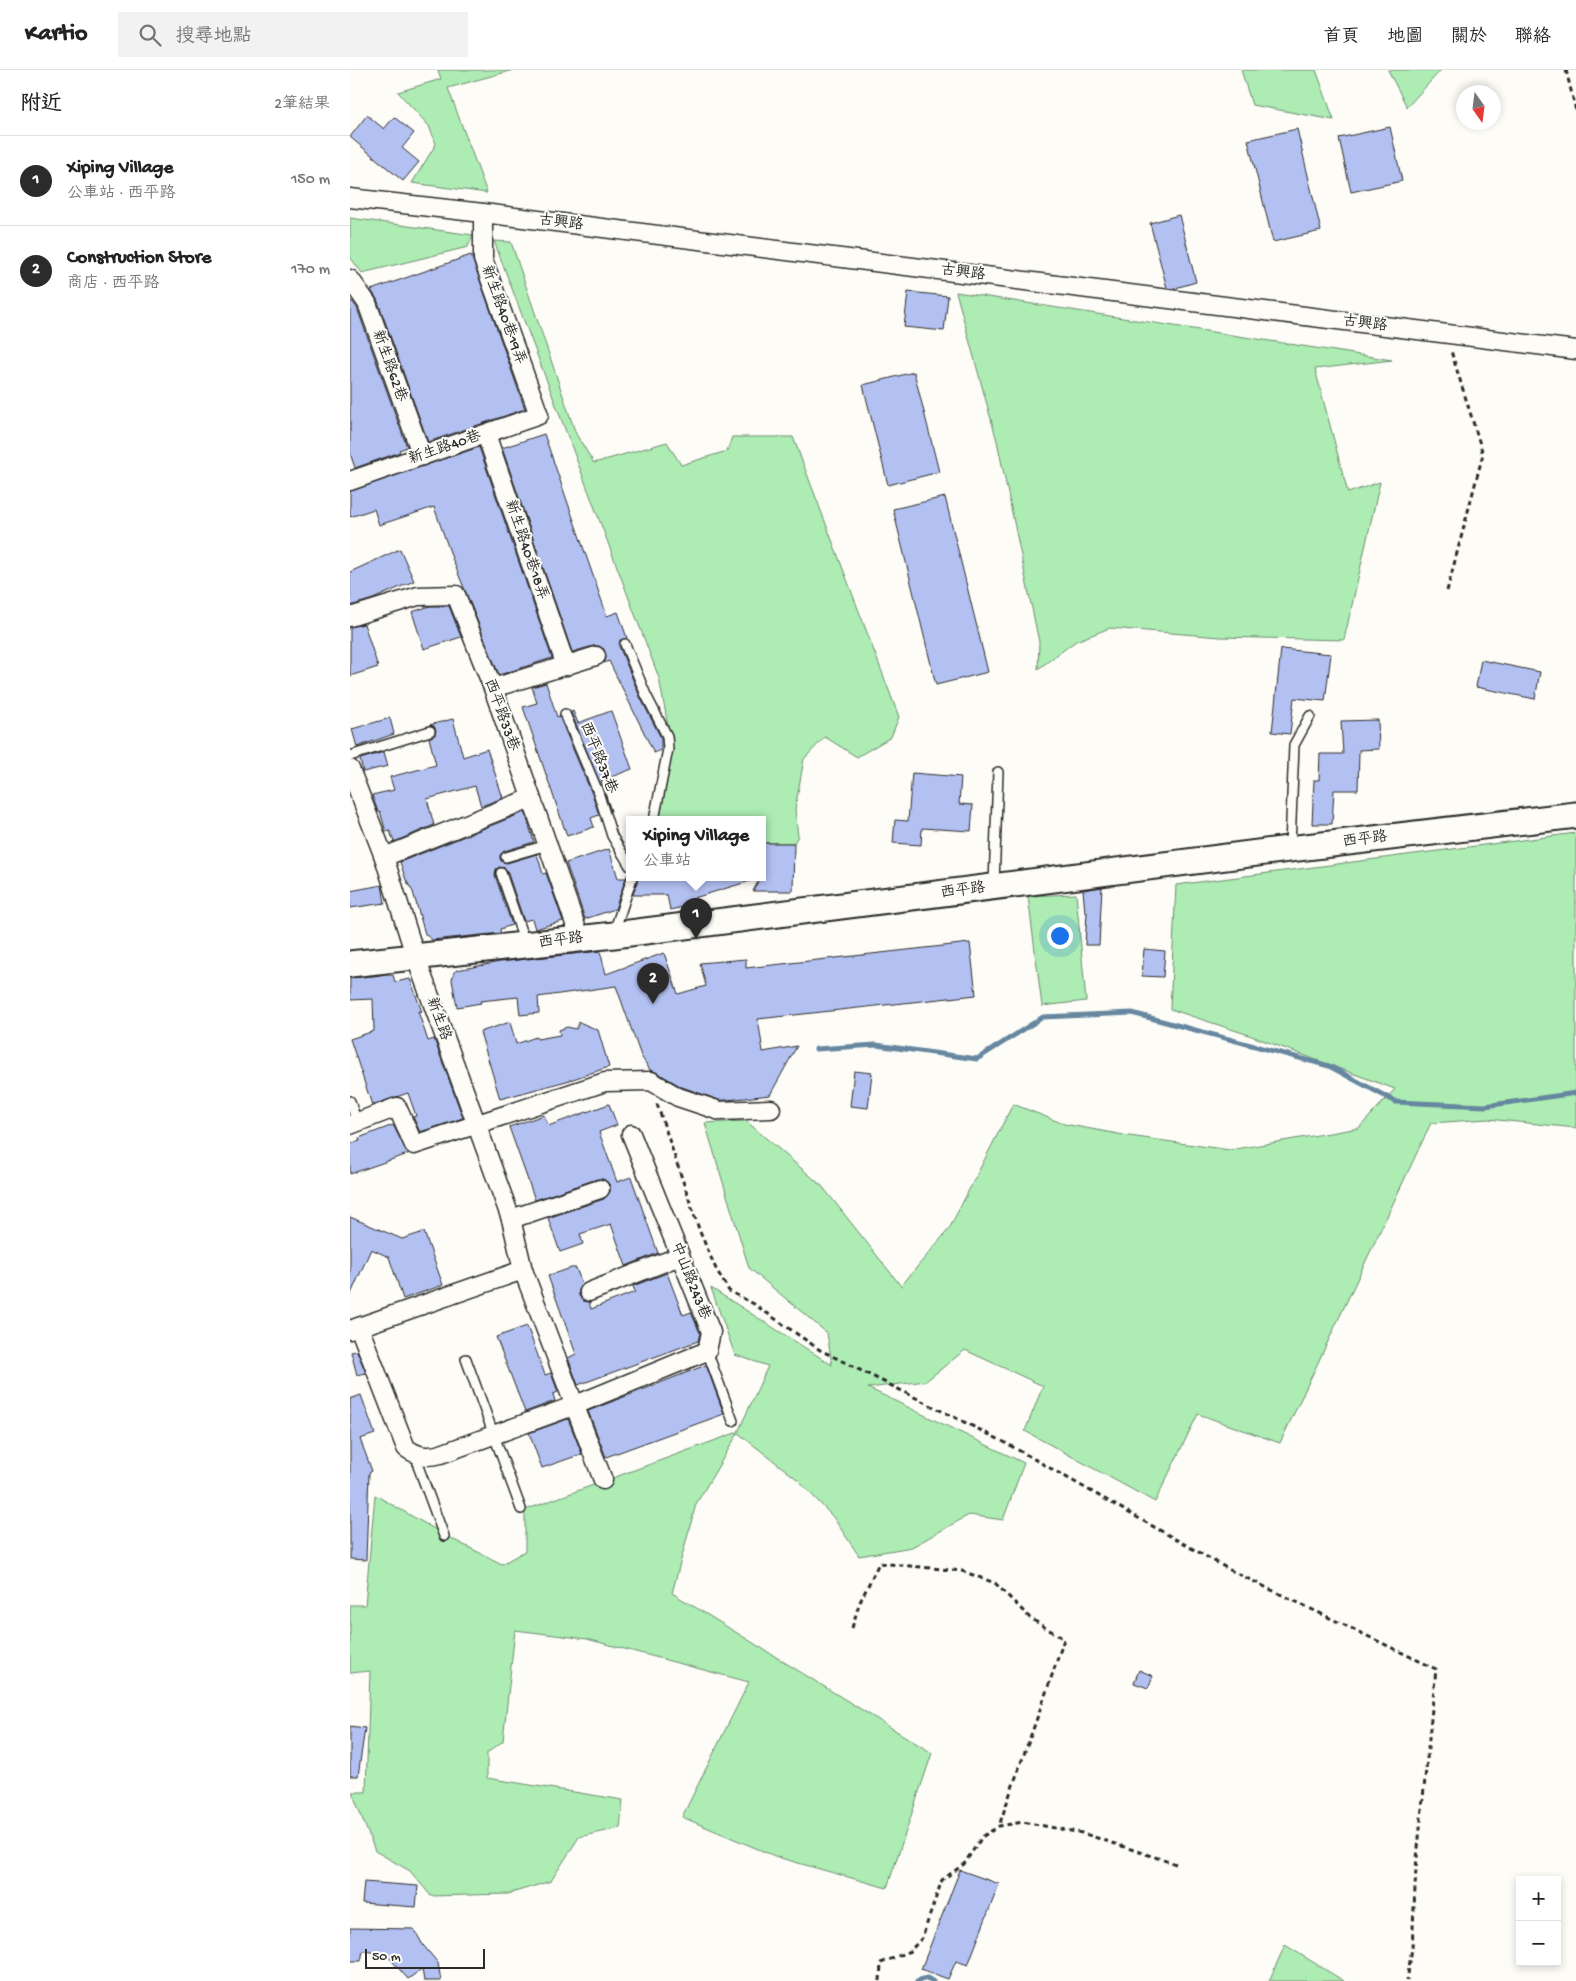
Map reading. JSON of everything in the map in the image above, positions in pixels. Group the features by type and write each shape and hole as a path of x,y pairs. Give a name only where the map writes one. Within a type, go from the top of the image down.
{"main road":[{"name":"西平路","path":"350,964 614,935 1290,849 1576,815"}],"street":[{"name":"古興路","path":"350,198 1576,350"},
{"name":"新生路40巷19弄","path":"483,213 483,259 539,415"},
{"name":"新生路62巷","path":"352,287 367,303 422,456"},
{"name":"新生路40巷","path":"350,482 539,415"},
{"name":"新生路40巷18弄","path":"486,434 566,666"},
{"name":"西平路33巷","path":"350,617 418,596 456,595 492,688 580,938"},
{"path":"492,688 596,656"},
{"name":"新生路","path":"350,767 384,857 416,958 511,1219 523,1270"},
{"path":"384,857 530,798"},
{"path":"353,1124 397,1107 414,1145 604,1082 651,1081 678,1097 720,1111 771,1110"},
{"name":"中山路243巷","path":"631,1134 711,1332 707,1351"},
{"path":"511,1219 600,1189"},
{"path":"589,1292 680,1256"},
{"path":"603,1480 573,1406 523,1270 354,1328 406,1448 420,1455 434,1456 573,1406 707,1351"}],"lane":[{"path":"625,644 646,695 667,736 668,749 655,816"},
{"name":"西平路37巷","path":"565,714 598,792 612,836 626,859"},
{"path":"1290,849 1294,745 1310,716"},
{"path":"350,767 430,731"},
{"path":"994,887 998,772"},
{"path":"506,857 547,845"},
{"path":"501,873 526,945"},
{"path":"614,935 631,881"},
{"path":"350,1101 353,1124"},
{"path":"707,1351 734,1421"},
{"path":"466,1358 521,1509"},
{"path":"420,1455 418,1466 444,1536"}],"path":[{"path":"1566,70 1576,111"},
{"path":"1446,334 1483,454 1447,592"},
{"path":"651,1081 664,1126 700,1232 716,1269 729,1291 754,1304 820,1350 1004,1442 1230,1570 1436,1669 1416,1868 1412,1948 1407,1981"},
{"path":"852,1628 859,1604 880,1563 962,1572 995,1583 1030,1618 1064,1639 1043,1704 1022,1757 999,1826"},
{"path":"880,1981 881,1963 910,1951 922,1938 942,1880 964,1864 982,1837 999,1826 1023,1822 1082,1833 1176,1864"}],"green space":[{"path":"438,70 513,70 448,88 487,193 412,183 436,144 429,126 398,92 441,79"},
{"path":"1241,70 1316,70 1334,120 1252,105"},
{"path":"1388,70 1441,70 1407,107"},
{"path":"350,218 473,235 468,247 362,273 350,257"},
{"path":"494,241 511,242 576,434 594,463 667,442 681,465 727,451 732,437 793,437 899,717 891,737 857,757 825,737 804,759 795,809 798,836 794,843 766,843 766,816 653,816 665,772 668,726 659,678"},
{"path":"956,292 1392,360 1315,369 1348,493 1380,482 1344,640 1220,637 1110,628 1076,641 1038,669 1039,642 997,441"},
{"path":"1576,833 1576,1128 1488,1119 1431,1123 1280,1443 1198,1414 1155,1502 1025,1431 1043,1386 965,1350 926,1381 868,1388 1024,1463 1003,1520 969,1515 912,1547 859,1556 833,1517 797,1479 738,1433 696,1504 672,1593 932,1753 887,1888 777,1857 682,1817 749,1682 587,1639 515,1630 503,1741 487,1753 487,1778 623,1800 620,1828 579,1837 551,1881 508,1894 431,1896 410,1871 375,1851 352,1792 366,1792 370,1671 350,1673 350,1605 365,1605 375,1495 452,1539 502,1564 525,1551 525,1510 738,1432 768,1366 735,1355 711,1288 832,1365 827,1333 749,1268 705,1123 746,1121 822,1186 901,1286 949,1229 1013,1104 1064,1124 1129,1136 1230,1150 1359,1128 1395,1089 1246,1034 1170,1009 1176,885"},
{"path":"1076,894 1086,1001 1042,1006 1028,896"},
{"path":"1285,1945 1344,1981 1269,1981"}],"building":[{"path":"367,115 384,129 394,117 414,133 402,148 419,162 403,181 350,137"},
{"path":"1390,127 1402,181 1351,192 1339,138"},
{"path":"1297,129 1321,231 1273,242 1248,140"},
{"path":"1179,215 1196,282 1172,289 1167,288 1150,223"},
{"path":"471,255 525,409 428,442 377,299 371,290"},
{"path":"908,292 948,296 944,331 904,327"},
{"path":"352,301 357,308 407,447 399,450 400,452 355,468 350,453 350,302"},
{"path":"914,372 939,472 888,485 863,385"},
{"path":"544,434 607,616 618,612 627,638 620,640 619,646 640,697 661,738 661,750 654,753 609,661 604,663 606,658 604,649 599,646 593,646 572,652 502,448"},
{"path":"479,447 552,658 499,675 452,558 434,507 379,525 374,509 350,517 350,491"},
{"path":"945,497 988,672 936,685 893,509"},
{"path":"400,549 414,581 373,599 350,606 350,572"},
{"path":"430,606 449,606 461,637 424,649 412,612"},
{"path":"364,624 378,667 350,676 350,627"},
{"path":"1281,649 1331,654 1325,701 1294,698 1290,734 1272,732"},
{"path":"1481,660 1540,672 1535,699 1476,687"},
{"path":"546,683 557,717 559,716 599,815 591,818 594,827 567,836 523,707 537,703 532,687"},
{"path":"573,711 578,723 611,711 632,769 601,781 611,811 571,712"},
{"path":"390,718 394,734 357,747 352,729"},
{"path":"453,719 463,757 487,749 503,798 481,806 475,786 427,799 434,825 394,842 390,831 386,832 380,811 378,812 372,795 394,790 390,777 436,765 429,738 435,735 436,730 434,726 429,725"},
{"path":"1378,720 1379,749 1359,750 1358,790 1334,790 1332,824 1312,824 1314,780 1319,780 1320,754 1343,754 1341,721"},
{"path":"384,752 388,766 363,772 360,759"},
{"path":"912,773 961,777 959,804 973,805 971,831 922,828 921,845 893,843 895,820 908,821"},
{"path":"525,812 534,842 504,851 500,855 500,859 502,862 507,863 537,854 543,874 546,873 563,921 535,929 532,919 524,921 507,871 505,868 499,867 496,869 495,875 512,925 500,929 501,933 432,940 425,934 413,892 406,880 400,862"},
{"path":"766,843 794,843 793,891 753,891 758,881 766,881"},
{"path":"609,849 618,878 626,878 615,909 585,919 566,863"},
{"path":"637,881 750,881 694,898 695,904 670,910 667,895 633,895"},
{"path":"382,885 385,903 350,908 350,891"},
{"path":"1102,887 1099,945 1085,945 1087,912 1085,912 1083,890"},
{"path":"970,943 976,995 758,1019 763,1052 797,1046 770,1095 727,1100 719,1100 682,1087 650,1070 641,1056 616,986 538,997 539,1013 520,1015 518,997 480,1001 481,1003 457,1007 452,980 454,972 457,970 500,962 600,951 606,974 664,953 678,994 706,986 700,963 746,959 746,968"},
{"path":"1144,949 1165,951 1163,977 1142,976"},
{"path":"393,975 395,982 410,979 422,1012 418,1011 428,1041 434,1039 463,1118 420,1132 413,1117 416,1116 408,1093 372,1105 350,1039 374,1031 373,999 350,1000 350,978"},
{"path":"510,1022 516,1044 536,1037 537,1039 560,1035 559,1030 567,1027 576,1029 579,1022 598,1030 609,1067 500,1099 480,1032"},
{"path":"854,1071 872,1073 868,1108 850,1106"},
{"path":"609,1104 617,1125 599,1132 617,1182 631,1177 658,1253 626,1266 611,1224 580,1234 583,1244 560,1252 548,1218 604,1199 610,1192 610,1185 603,1179 597,1179 535,1200 509,1127 544,1115 548,1126"},
{"path":"393,1125 408,1154 350,1174 350,1144 360,1141 359,1138"},
{"path":"350,1217 402,1239 424,1232 443,1285 403,1299 389,1257 371,1249 350,1296"},
{"path":"576,1268 582,1284 579,1296 583,1301 589,1302 591,1309 635,1292 633,1286 667,1273 683,1315 691,1312 700,1333 698,1341 578,1385 568,1358 576,1354 548,1276"},
{"path":"527,1326 545,1375 551,1373 558,1392 553,1394 555,1401 525,1412 496,1337"},
{"path":"357,1351 366,1373 357,1375 351,1352"},
{"path":"706,1365 724,1414 606,1457 588,1411"},
{"path":"361,1395 375,1434 360,1439 372,1471 369,1473 366,1560 350,1559 350,1399"},
{"path":"568,1419 582,1454 542,1468 529,1433"},
{"path":"1139,1670 1153,1676 1148,1688 1134,1683"},
{"path":"350,1726 365,1728 358,1776 350,1776"},
{"path":"960,1870 999,1884 968,1965 956,1961 948,1979 921,1969"},
{"path":"364,1882 418,1886 416,1907 362,1903"},
{"path":"350,1928 414,1929 423,1945 438,1963 441,1981 424,1981 422,1969 408,1979 386,1954 363,1951 361,1961 350,1961"}],"waterway":[{"path":"816,1049 876,1045 977,1059 1043,1017 1132,1013 1329,1066 1396,1102 1485,1106 1576,1093"},
{"path":"917,1981 927,1978 933,1981"}],"place":[{"name":"Xiping Village","path":"696,939"},
{"name":"Construction Store","path":"653,1004"}]}
